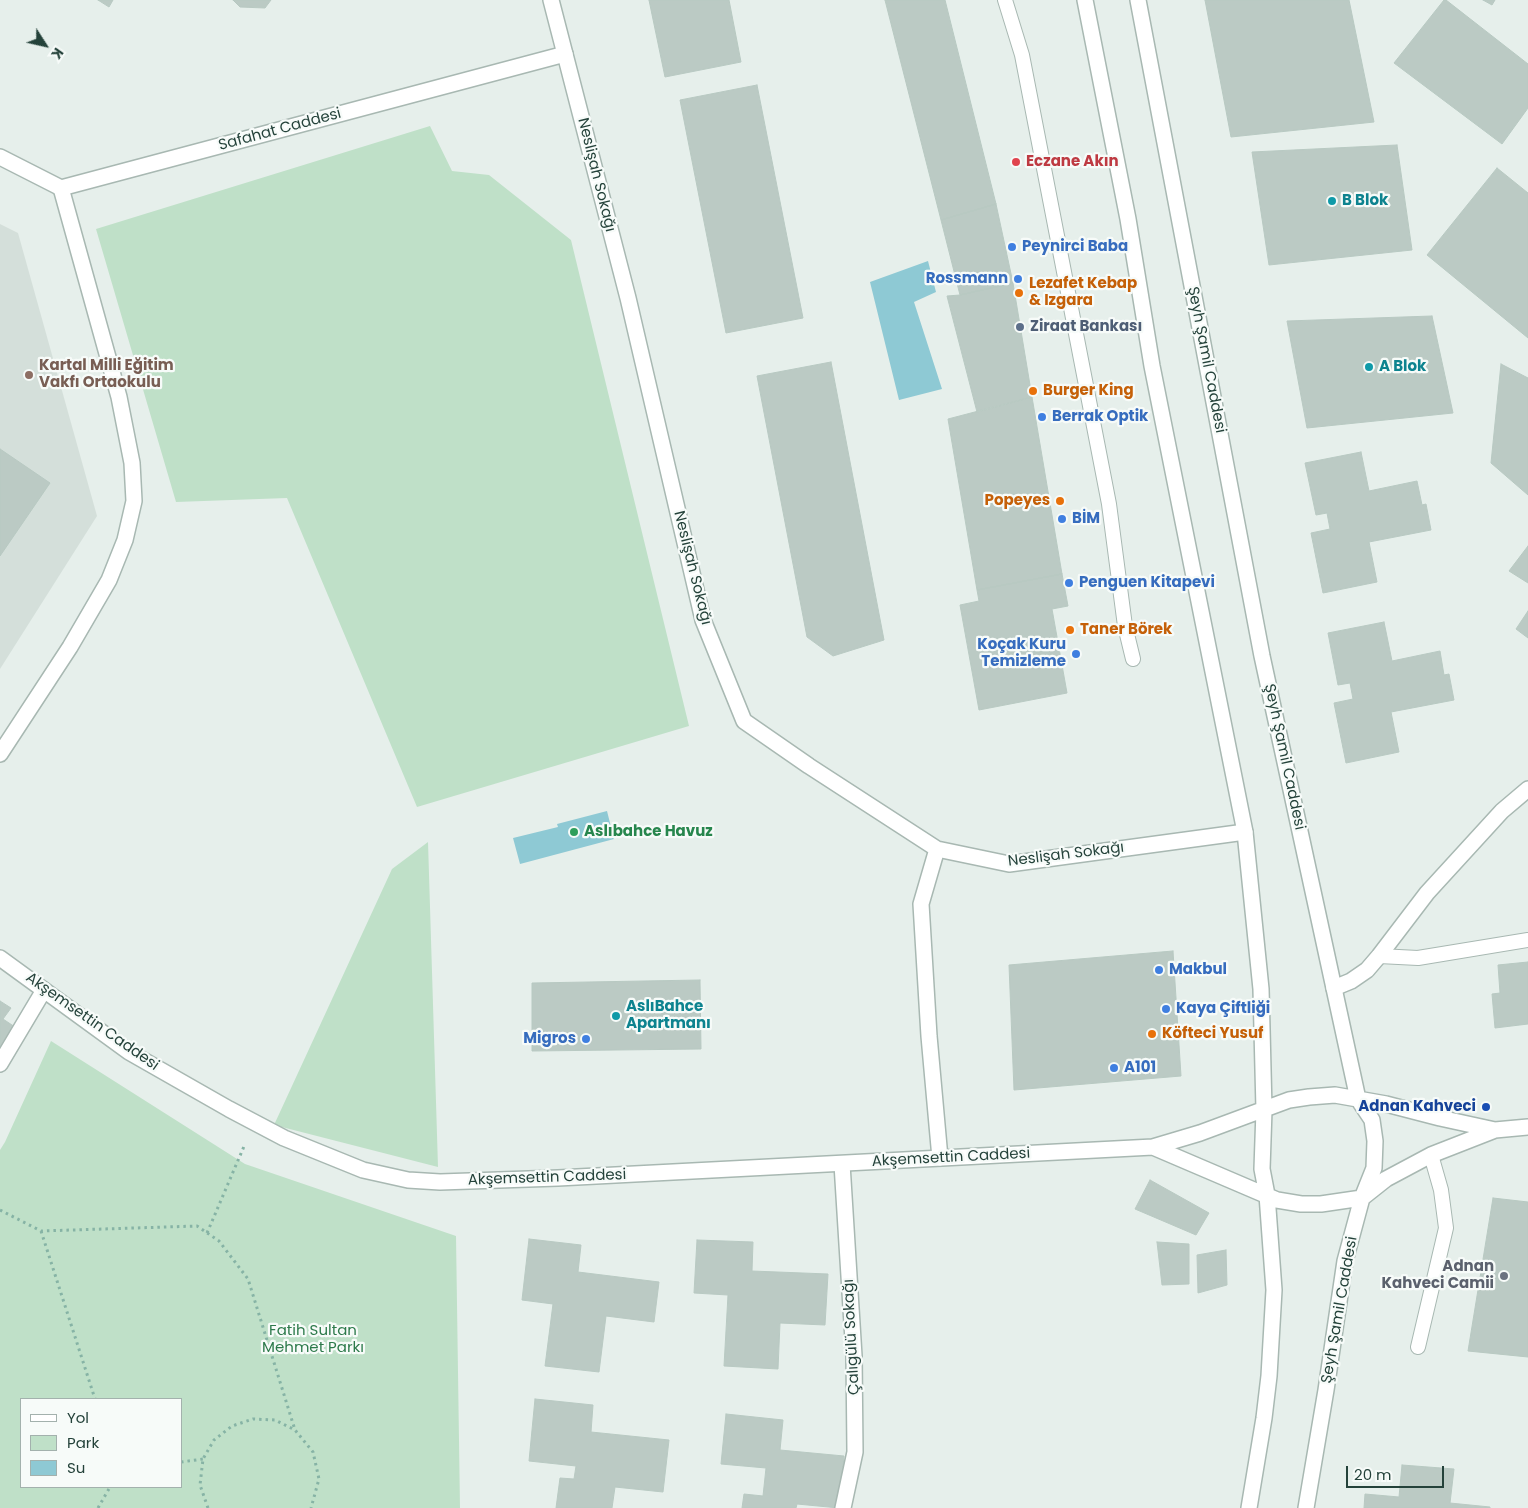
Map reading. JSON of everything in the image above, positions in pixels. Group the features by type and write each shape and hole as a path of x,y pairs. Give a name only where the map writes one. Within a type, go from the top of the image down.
{"street":[{"name":"Neslişah Sokağı","path":"551,0 628,298 703,620 744,722 937,849 1009,864 1245,832"},
{"path":"1085,0 1128,220 1152,366 1245,832 1261,989 1264,1110 1262,1169 1267,1195 1274,1290 1269,1376 1249,1508"},
{"name":"Şeyh Şamil Caddesi","path":"1138,0 1262,656 1358,1099 1372,1120 1375,1141 1374,1168 1362,1198 1345,1261 1306,1508"},
{"name":"Safahat Caddesi","path":"61,188 565,54"},
{"path":"0,157 61,188 119,397 132,463 134,501 125,540 110,580 70,647 0,754"},
{"path":"1334,988 1351,981 1367,970 1426,893 1502,811 1528,789"},
{"path":"937,849 921,904 929,1036 940,1158"},
{"name":"Akşemsettin Caddesi","path":"0,958 129,1052 254,1122 284,1138 363,1170 408,1180 440,1182 842,1164 1153,1147 1200,1133 1288,1100 1309,1096 1335,1095 1386,1104 1495,1130"},
{"path":"0,1064 44,990"},
{"name":"Akşemsettin Caddesi","path":"1153,1147 1277,1200 1301,1204 1321,1204 1362,1198 1386,1179 1431,1155 1495,1130 1528,1127"},
{"name":"Çalıgülü Sokağı","path":"842,1164 854,1356 855,1452 843,1508"}],"lane":[{"path":"1005,0 1022,55 1109,504 1125,626 1133,659"},
{"path":"1379,956 1418,958 1528,940"},
{"path":"1418,1347 1446,1228 1441,1190 1431,1155"}],"path":[{"path":"207,1233 254,1122"},
{"path":"0,1210 41,1231 197,1226 219,1241 248,1279 295,1430 313,1452 319,1479 311,1508"},
{"path":"41,1231 95,1398"},
{"path":"208,1508 200,1486 203,1459 214,1440 232,1426 253,1419 275,1420 295,1430"},
{"path":"182,1462 203,1459"},
{"path":"98,1508 109,1488"}],"shaded area":[{"name":"Kartal Milli Eğitim Vakfı Ortaokulu","path":"0,224 18,233 97,516 0,669"}],"green space":[{"path":"430,126 452,171 489,175 571,240 689,726 417,807 287,498 176,502 96,229"},
{"path":"428,842 438,1167 274,1125 392,869"},
{"name":"Fatih Sultan Mehmet Parkı","path":"51,1041 245,1164 456,1236 460,1508 0,1508 0,1150"}],"water":[{"path":"928,261 936,292 914,302 942,389 899,400 870,282"},
{"name":"Aslıbahce Havuz","path":"607,811 614,839 520,864 513,838 558,827 557,824"}],"building":[{"path":"98,0 113,0 109,7"},
{"path":"233,0 271,0 265,8 240,7"},
{"path":"649,0 729,0 741,62 665,77"},
{"path":"885,0 945,0 996,204 941,220"},
{"path":"1205,0 1349,0 1374,122 1231,137"},
{"path":"1444,0 1528,64 1528,108 1502,144 1394,63"},
{"path":"1483,0 1495,0 1492,5"},
{"path":"757,85 803,318 726,333 680,100"},
{"name":"B Blok","path":"1397,145 1412,250 1269,265 1252,152"},
{"path":"1497,168 1528,193 1528,338 1427,255"},
{"path":"996,204 1013,283 960,295 941,220"},
{"path":"1013,283 1032,397 977,412 947,296 960,295"},
{"name":"A Blok","path":"1432,316 1453,413 1307,428 1287,321"},
{"path":"831,362 884,640 833,656 807,637 757,376"},
{"path":"1501,364 1528,378 1528,495 1491,463"},
{"path":"1032,397 1062,574 977,590 948,419"},
{"path":"0,449 50,483 0,556"},
{"path":"1361,452 1369,491 1417,481 1422,505 1426,504 1431,530 1369,542 1377,582 1323,593 1311,533 1330,529 1327,513 1316,515 1305,463"},
{"path":"1528,546 1528,583 1509,571"},
{"path":"1062,574 1068,606 1052,609 1067,693 979,710 960,605 979,601 977,590"},
{"path":"1528,611 1528,638 1516,629"},
{"path":"1384,622 1392,661 1440,651 1444,675 1449,674 1454,700 1391,712 1399,752 1346,763 1334,703 1353,699 1350,683 1338,685 1328,633"},
{"path":"1173,951 1181,1076 1014,1090 1009,965"},
{"path":"1528,962 1528,1024 1495,1028 1492,994 1500,993 1498,965"},
{"name":"AslıBahce Apartmanı","path":"700,980 701,1049 532,1051 532,983"},
{"path":"0,1001 11,1008 3,1019 15,1027 0,1051"},
{"path":"1150,1180 1209,1213 1196,1235 1135,1209"},
{"name":"Adnan Kahveci Camii","path":"1493,1198 1528,1202 1528,1357 1468,1351"},
{"path":"529,1239 581,1245 578,1272 659,1282 654,1322 606,1316 599,1372 545,1366 553,1304 522,1300"},
{"path":"697,1240 753,1242 752,1271 828,1274 825,1325 780,1323 778,1369 724,1366 728,1295 694,1293"},
{"path":"1157,1242 1189,1244 1189,1284 1162,1285"},
{"path":"1226,1250 1227,1285 1198,1293 1197,1255"},
{"path":"535,1399 593,1405 591,1432 669,1440 663,1492 615,1487 612,1508 556,1508 560,1478 574,1479 576,1466 529,1461"},
{"path":"726,1414 783,1420 780,1450 844,1456 839,1508 797,1504 796,1508 742,1508 744,1494 763,1496 766,1468 721,1464"},
{"path":"1402,1465 1454,1469 1450,1503 1490,1508 1364,1508 1365,1494 1399,1497"}],"place":[{"name":"Eczane Akın","path":"1016,162"},
{"name":"B Blok","path":"1332,201"},
{"name":"Peynirci Baba","path":"1012,247"},
{"name":"Rossmann","path":"1018,279"},
{"name":"Lezafet Kebap & Izgara","path":"1019,293"},
{"name":"Ziraat Bankası","path":"1020,327"},
{"name":"A Blok","path":"1369,367"},
{"name":"Kartal Milli Eğitim Vakfı Ortaokulu","path":"29,375"},
{"name":"Burger King","path":"1033,391"},
{"name":"Berrak Optik","path":"1042,417"},
{"name":"Popeyes","path":"1060,501"},
{"name":"BİM","path":"1062,519"},
{"name":"Penguen Kitapevi","path":"1069,583"},
{"name":"Taner Börek","path":"1070,630"},
{"name":"Koçak Kuru Temizleme","path":"1076,654"},
{"name":"Aslıbahce Havuz","path":"574,832"},
{"name":"Makbul","path":"1159,970"},
{"name":"Kaya Çiftliği","path":"1166,1009"},
{"name":"AslıBahce Apartmanı","path":"616,1016"},
{"name":"Köfteci Yusuf","path":"1152,1034"},
{"name":"Migros","path":"586,1039"},
{"name":"A101","path":"1114,1068"},
{"name":"Adnan Kahveci","path":"1486,1107"},
{"name":"Adnan Kahveci Camii","path":"1504,1276"}]}
